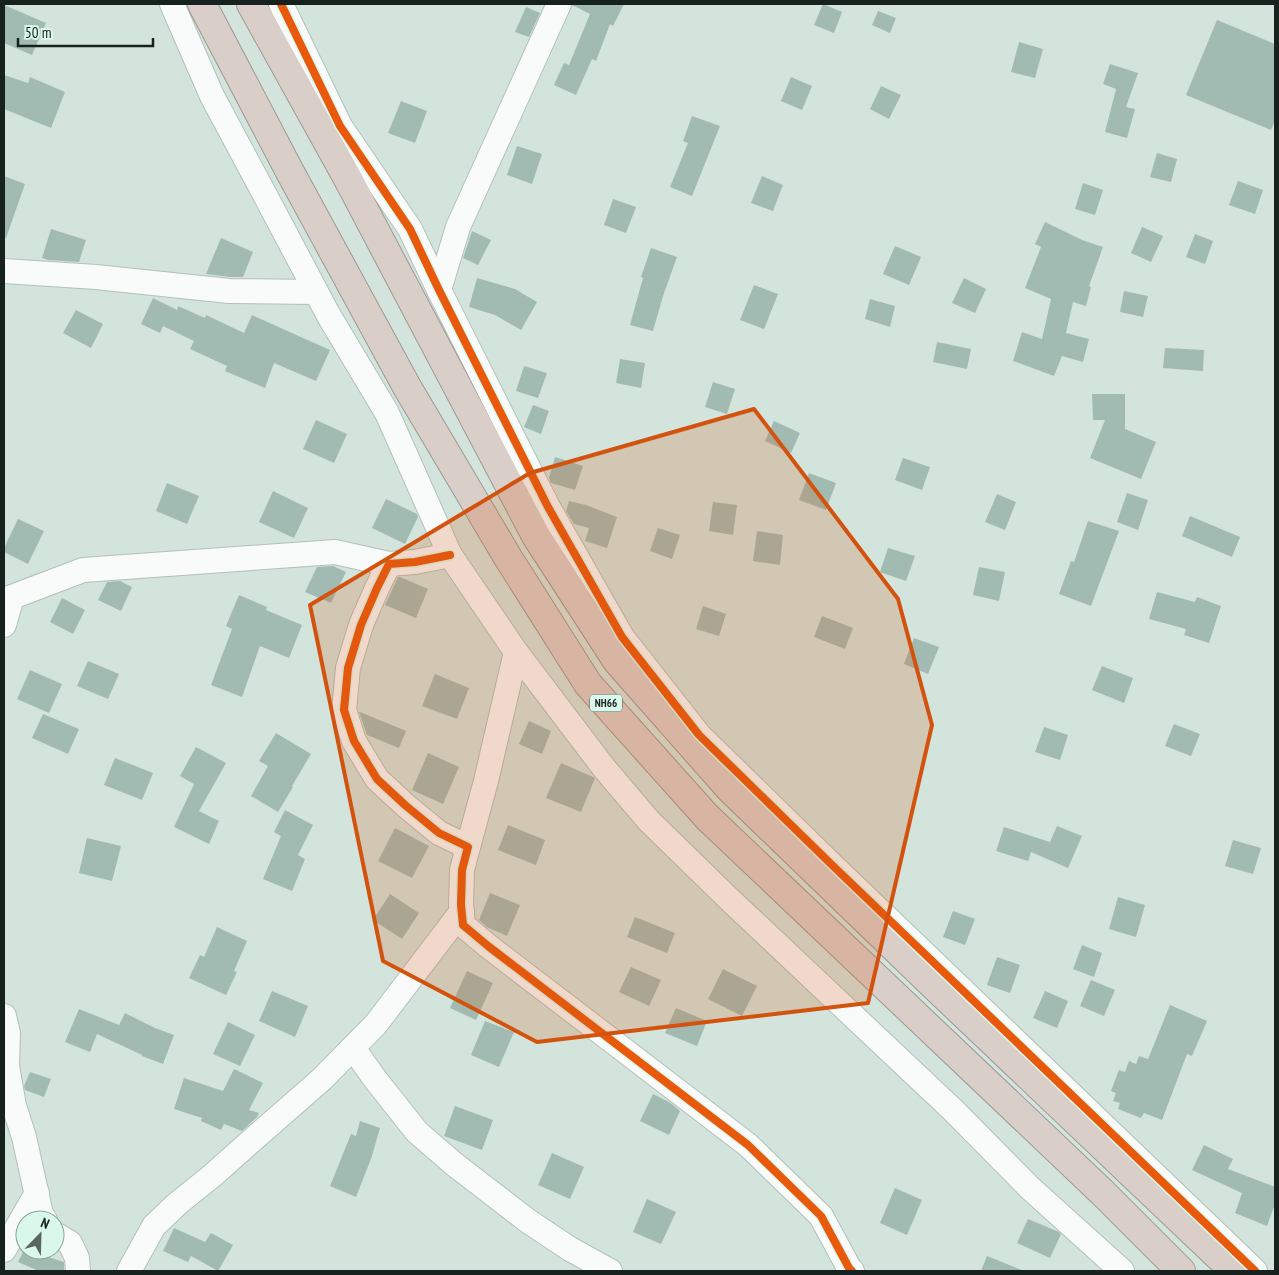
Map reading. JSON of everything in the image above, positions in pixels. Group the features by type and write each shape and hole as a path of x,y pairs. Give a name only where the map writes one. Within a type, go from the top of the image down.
{"highway":[{"name":"NH66","path":"202,4 290,172 408,387 506,556 588,684 707,817 1103,1193 1181,1271"},
{"name":"NH66","path":"251,4 348,179 536,536 617,661 730,789 946,998 1234,1271"}],"street":[{"path":"172,4 212,96 328,316 387,413 450,555 516,652 604,768 649,821 947,1104 1030,1188 1122,1271"},
{"path":"281,4 340,126 410,229 548,507 622,637 699,735 830,864 1255,1271"},
{"path":"439,290 458,227 559,4"},
{"path":"4,271 229,291 316,292"},
{"path":"4,625 8,599 83,570 335,552 390,564 415,562 450,555"},
{"path":"390,564 361,625 348,668 344,710 354,741 377,779 439,833 468,847"},
{"path":"516,652 486,781 462,870 463,925 748,1145 821,1216 852,1271"},
{"path":"129,1271 154,1226 177,1204 213,1176 322,1080 376,1024 462,911"},
{"path":"4,1016 8,1033 5,1068 24,1137 39,1210"},
{"path":"353,1048 418,1132 454,1164 528,1221 570,1249 610,1271"},
{"path":"4,1250 36,1193"},
{"path":"65,1240 70,1243 77,1258 78,1271"}],"highlighted area":[{"path":"754,409 898,599 932,725 868,1003 537,1042 383,961 310,605 530,473"}],"building":[{"path":"573,4 624,4 613,26 610,24 596,61 592,59 576,95 554,85 564,63 569,65 590,14"},
{"path":"823,4 842,12 834,33 814,25"},
{"path":"4,5 46,23 32,55 4,43"},
{"path":"526,7 540,13 529,37 515,32"},
{"path":"878,11 896,18 890,33 872,25"},
{"path":"1217,20 1275,44 1275,121 1271,130 1186,95"},
{"path":"1019,42 1043,49 1035,78 1011,72"},
{"path":"1110,64 1138,73 1126,107 1135,109 1127,138 1105,132 1116,89 1103,84"},
{"path":"4,75 28,83 30,77 65,92 51,128 4,109"},
{"path":"791,77 812,86 802,110 781,101"},
{"path":"881,86 901,95 889,119 870,109"},
{"path":"401,101 427,111 415,143 388,133"},
{"path":"692,116 720,126 692,196 670,187 688,143 683,141"},
{"path":"517,146 542,154 532,184 507,175"},
{"path":"1157,153 1177,159 1171,182 1150,177"},
{"path":"4,176 25,184 6,238 4,237"},
{"path":"762,176 783,185 773,211 751,203"},
{"path":"1238,181 1263,190 1255,214 1229,205"},
{"path":"1083,183 1103,190 1095,215 1075,209"},
{"path":"613,199 636,207 626,233 604,225"},
{"path":"1045,222 1082,240 1103,247 1089,286 1091,287 1086,306 1073,302 1066,333 1089,339 1083,362 1062,356 1054,376 1013,361 1022,332 1042,339 1051,299 1025,288 1041,247 1035,244"},
{"path":"1142,227 1163,236 1151,262 1131,253"},
{"path":"51,229 86,240 79,262 42,258"},
{"path":"472,231 491,240 478,265 463,258"},
{"path":"1195,234 1213,241 1205,264 1186,257"},
{"path":"221,238 253,252 243,277 206,274"},
{"path":"895,246 921,257 909,285 883,274"},
{"path":"651,248 677,257 653,331 630,325 643,278 641,277"},
{"path":"477,278 515,289 537,302 521,330 495,315 469,307"},
{"path":"964,278 986,289 975,313 952,303"},
{"path":"754,285 778,294 764,329 740,320"},
{"path":"1124,291 1148,296 1143,317 1120,312"},
{"path":"153,298 177,310 178,306 205,318 206,315 244,333 252,315 330,350 316,381 274,363 265,388 225,371 227,366 190,349 194,341 163,326 160,333 141,324"},
{"path":"870,299 895,306 890,327 865,319"},
{"path":"76,310 103,324 91,348 63,333"},
{"path":"937,342 971,349 967,369 933,362"},
{"path":"1165,348 1204,350 1203,371 1163,368"},
{"path":"620,359 645,363 641,388 616,383"},
{"path":"524,366 547,373 538,398 516,391"},
{"path":"713,382 735,389 727,414 705,407"},
{"path":"1092,394 1125,394 1125,429 1156,442 1141,479 1090,458 1105,420 1093,420"},
{"path":"533,405 549,411 541,434 524,427"},
{"path":"316,420 347,434 334,463 303,449"},
{"path":"774,421 800,433 791,453 765,441"},
{"path":"555,457 583,466 575,490 551,483 549,478"},
{"path":"903,458 930,467 922,490 895,480"},
{"path":"809,473 836,483 826,510 799,500"},
{"path":"167,483 199,496 187,524 156,511"},
{"path":"273,491 308,508 294,538 259,522"},
{"path":"1127,493 1148,500 1138,530 1117,522"},
{"path":"997,494 1016,502 1005,530 985,522"},
{"path":"386,499 417,514 418,517 405,544 372,528"},
{"path":"569,501 586,505 617,517 607,548 585,541 589,528 574,524 566,511"},
{"path":"713,502 737,505 733,535 709,531"},
{"path":"1190,516 1240,537 1232,557 1182,536"},
{"path":"18,519 44,531 28,564 4,552 4,548"},
{"path":"1088,521 1119,531 1091,606 1059,594 1071,561 1074,562"},
{"path":"658,528 680,535 672,559 650,551"},
{"path":"757,531 783,535 780,565 753,561"},
{"path":"888,548 915,556 906,581 880,572"},
{"path":"333,566 346,572 331,603 305,592 317,567"},
{"path":"979,567 1005,572 999,601 973,595"},
{"path":"398,577 428,589 416,618 385,605"},
{"path":"120,581 132,587 121,611 98,600 107,582"},
{"path":"1157,592 1195,602 1197,597 1221,606 1209,643 1184,635 1186,629 1149,619"},
{"path":"239,595 267,607 266,610 302,625 289,658 260,646 242,697 211,685 232,629 226,626"},
{"path":"62,598 85,610 73,634 50,622"},
{"path":"703,606 726,614 719,636 696,629"},
{"path":"822,616 853,628 845,649 814,637"},
{"path":"914,638 939,647 928,674 904,664"},
{"path":"88,661 119,674 108,699 77,686"},
{"path":"1102,666 1133,678 1124,703 1092,690"},
{"path":"30,670 62,684 49,713 17,699"},
{"path":"435,674 469,688 457,719 422,706"},
{"path":"359,712 406,731 399,748 367,735"},
{"path":"43,714 79,729 68,754 32,738"},
{"path":"529,721 551,731 542,754 519,744"},
{"path":"1174,724 1200,734 1191,756 1165,746"},
{"path":"1044,727 1068,735 1060,760 1035,752"},
{"path":"276,733 311,754 278,812 251,796 268,766 259,761"},
{"path":"196,747 226,763 199,811 219,821 209,844 174,827 194,784 180,776"},
{"path":"428,753 459,767 443,804 412,790"},
{"path":"115,758 153,773 142,800 104,785"},
{"path":"561,763 595,778 581,812 546,798"},
{"path":"285,810 313,825 298,855 305,859 292,891 263,879 281,836 274,832"},
{"path":"508,825 545,840 536,865 498,850"},
{"path":"1057,826 1082,836 1068,868 1031,852 1028,861 996,851 1004,827 1050,842"},
{"path":"395,828 429,846 412,878 378,861"},
{"path":"87,838 121,846 112,881 79,873"},
{"path":"1233,840 1261,848 1253,874 1225,866"},
{"path":"490,893 520,905 507,936 487,927 479,920"},
{"path":"390,894 419,913 402,939 373,920"},
{"path":"1118,897 1145,905 1136,937 1109,929"},
{"path":"953,911 975,919 965,945 943,937"},
{"path":"635,917 675,933 667,953 627,937"},
{"path":"217,927 247,941 234,971 237,972 226,995 189,978 200,955 204,957"},
{"path":"1082,945 1102,953 1094,977 1073,969"},
{"path":"997,957 1020,965 1010,993 987,985"},
{"path":"631,967 661,980 649,1006 619,992"},
{"path":"723,969 757,986 742,1016 708,999"},
{"path":"467,971 493,983 476,1020 450,1008"},
{"path":"1091,980 1115,990 1104,1016 1080,1006"},
{"path":"272,991 308,1006 295,1037 259,1021"},
{"path":"1045,991 1068,1001 1057,1028 1033,1018"},
{"path":"1170,1005 1207,1021 1192,1056 1187,1054 1162,1120 1144,1113 1141,1118 1118,1109 1120,1103 1113,1101 1116,1093 1111,1091 1119,1070 1125,1072 1129,1061 1136,1064 1139,1056 1148,1059"},
{"path":"676,1008 707,1021 697,1046 665,1033"},
{"path":"79,1009 119,1025 125,1013 174,1035 163,1064 97,1034 90,1052 65,1042"},
{"path":"485,1021 514,1032 499,1067 471,1055"},
{"path":"228,1022 255,1035 240,1066 213,1054"},
{"path":"234,1069 263,1083 249,1110 259,1113 242,1131 224,1124 221,1130 201,1121 202,1118 174,1109 184,1078 223,1091"},
{"path":"30,1072 51,1079 44,1097 25,1090 24,1086"},
{"path":"653,1094 669,1102 680,1111 669,1135 640,1121"},
{"path":"455,1106 493,1120 482,1150 444,1136"},
{"path":"360,1121 380,1128 371,1159 356,1197 330,1186 351,1134 356,1136"},
{"path":"1204,1145 1233,1159 1228,1169 1275,1187 1275,1204 1267,1226 1235,1213 1242,1193 1192,1170"},
{"path":"552,1153 584,1167 570,1199 538,1185"},
{"path":"895,1188 922,1200 907,1235 880,1223"},
{"path":"647,1199 676,1212 661,1244 633,1232"},
{"path":"1028,1219 1061,1234 1050,1258 1017,1243"},
{"path":"174,1228 205,1242 211,1233 233,1245 218,1271 191,1256 188,1262 163,1251"},
{"path":"987,1256 1024,1271 981,1271"},
{"path":"19,1260 58,1260 64,1262 64,1271 39,1271 18,1262"}],"cycle path":[{"path":"281,4 340,126 410,229 548,507 622,637 699,735 1255,1271"},
{"path":"450,555 415,562 389,564 361,625 348,668 344,710 354,741 377,779 439,833 468,847 462,870 461,905 463,925 748,1145 821,1216 852,1271"}]}
